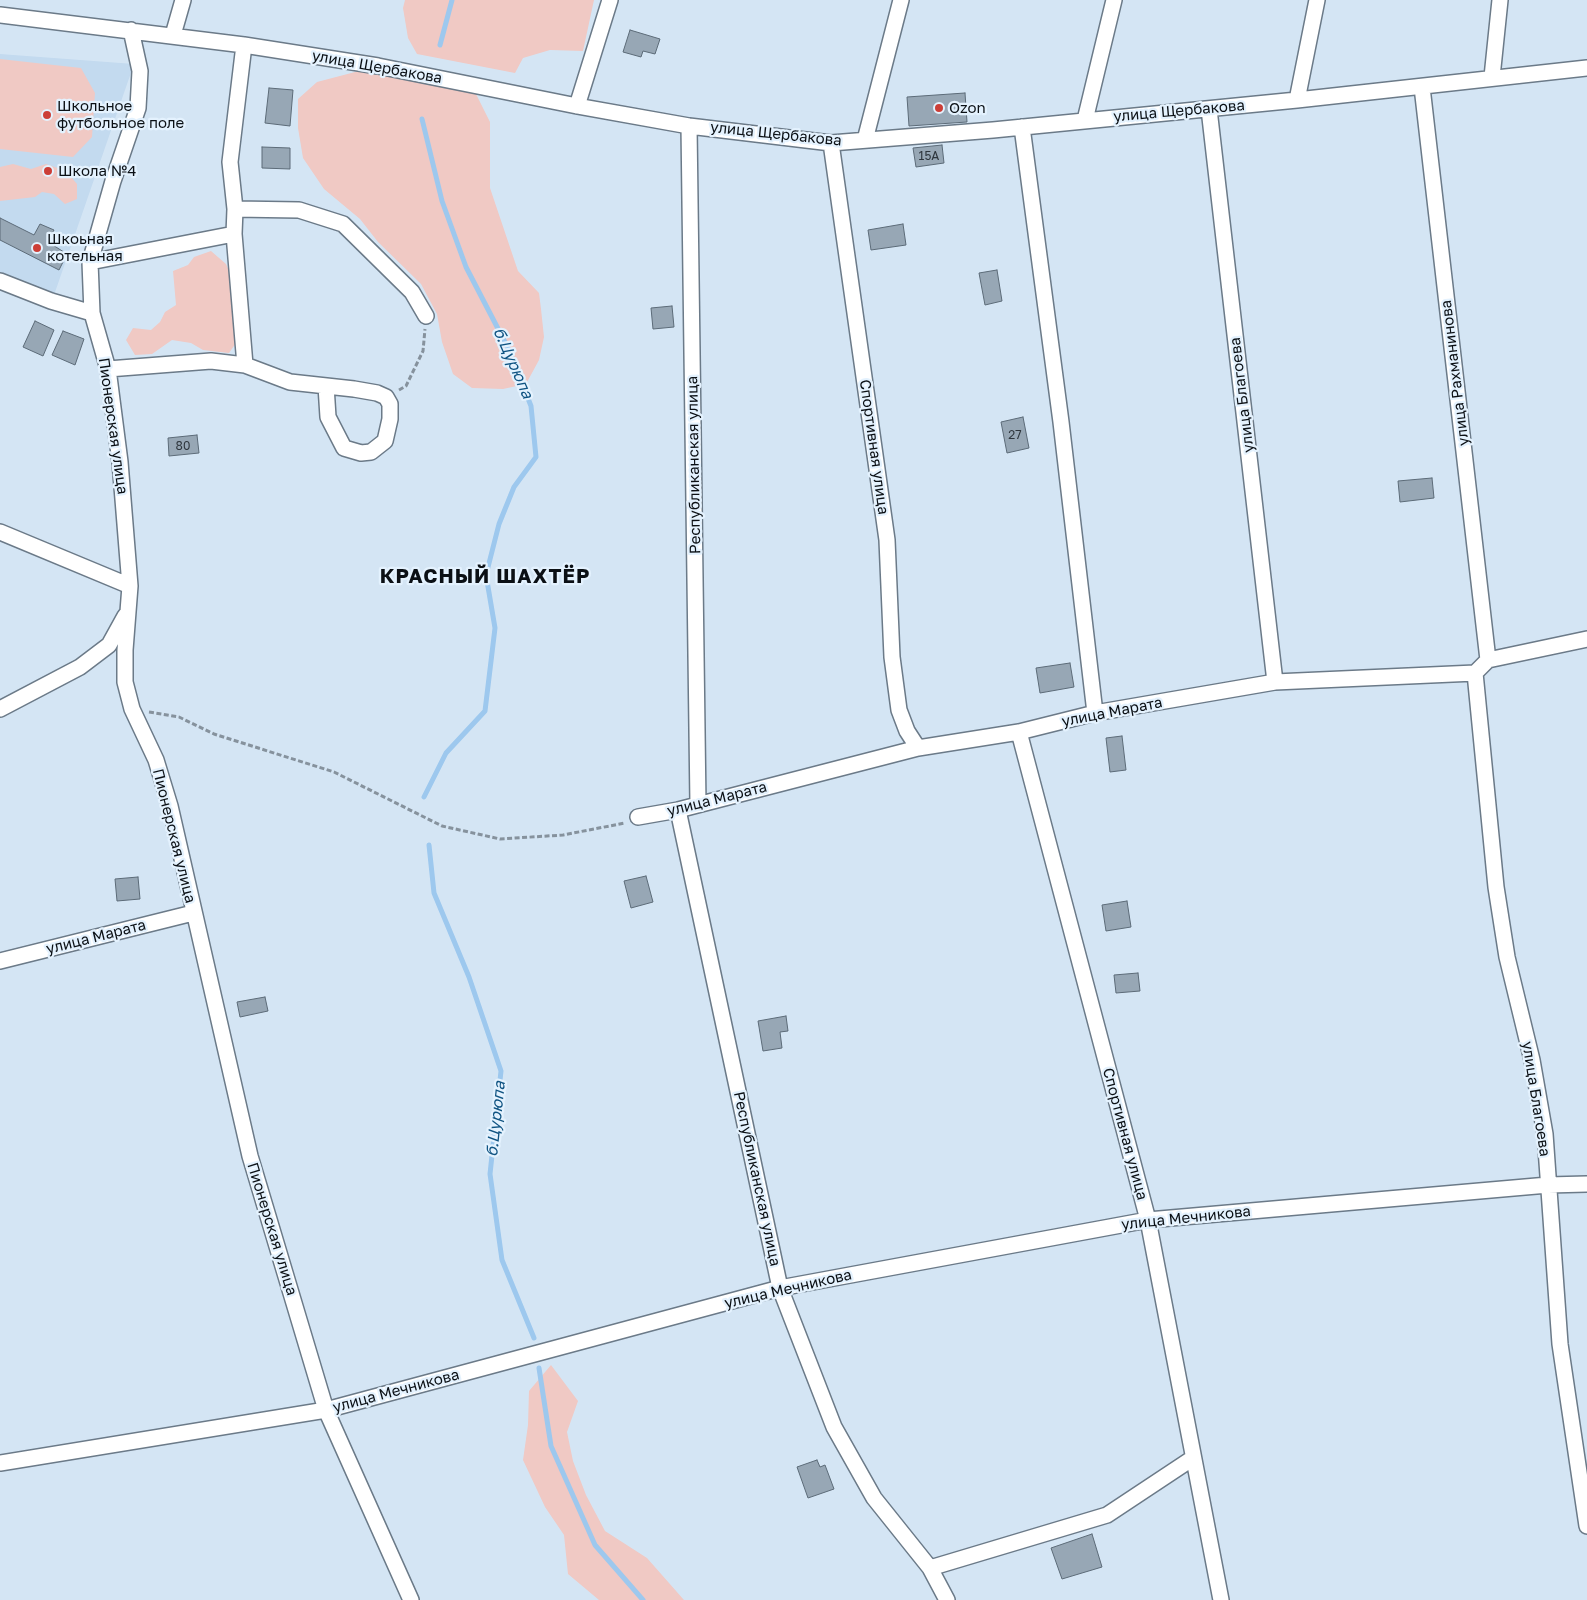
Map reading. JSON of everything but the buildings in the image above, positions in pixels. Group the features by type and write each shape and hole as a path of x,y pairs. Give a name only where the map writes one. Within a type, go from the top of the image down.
{"street":[{"path":"173,36 182,0"},
{"path":"577,106 610,0"},
{"path":"865,140 901,0"},
{"path":"1085,120 1114,0"},
{"path":"1297,100 1318,0"},
{"path":"1492,77 1500,0"},
{"name":"улица Щербакова","path":"0,15 244,45 378,66 577,106 689,126 830,143 1209,109 1587,68"},
{"name":"Пионерская улица","path":"131,30 140,71 138,108 113,181 90,262 92,313 108,369 120,462 130,586 124,665 132,709 156,760 170,806 250,1156 326,1410 411,1600"},
{"path":"244,45 230,162 235,209 234,234 245,365"},
{"name":"улица Рахманинова","path":"1422,87 1488,660"},
{"name":"улица Благоева","path":"1209,109 1275,682"},
{"name":"Республиканская улица","path":"689,126 698,805"},
{"path":"1022,127 1061,422 1094,713"},
{"name":"Спортивная улица","path":"830,143 887,540 892,657 899,710 907,731 918,748"},
{"path":"235,209 299,210 343,224 412,292 426,316"},
{"path":"90,262 234,234"},
{"path":"0,281 51,301 92,313"},
{"path":"108,369 210,362 245,365 290,382 326,386 377,392 386,396 390,404 390,419 385,441 371,452 361,453 344,448 328,417 326,386"},
{"path":"0,532 130,586"},
{"path":"0,709 80,667 109,645 128,610"},
{"path":"1475,673 1488,660 1587,639"},
{"name":"улица Благоева","path":"1475,673 1496,888 1507,956 1533,1068 1545,1134 1560,1344 1587,1526"},
{"name":"улица Марата","path":"638,817 678,810 918,748 1019,732 1094,713 1275,682 1475,673"},
{"name":"Спортивная улица","path":"1019,732 1148,1220 1221,1600"},
{"name":"Республиканская улица","path":"678,810 780,1288 834,1427 874,1498 930,1568 947,1600"},
{"name":"улица Марата","path":"0,961 193,913"},
{"name":"улица Мечникова","path":"0,1463 326,1410 780,1288 1148,1220 1548,1185 1587,1184"},
{"path":"930,1568 1107,1515 1193,1458"}],"path":[{"path":"386,396 406,386 423,351 426,316"},
{"path":"132,709 179,717 214,734 334,772 442,826 500,839 572,834 619,826 638,817"}],"shaded area":[{"path":"405,0 594,0 583,51 550,50 523,58 515,73 417,54 408,38 403,8"},
{"name":"Школа №4","path":"0,54 134,64 53,298 0,277"},
{"name":"Школьное футбольное поле","path":"0,59 81,68 95,93 92,137 73,157 0,149"},
{"path":"378,66 471,84 490,122 490,188 518,271 539,293 544,337 539,360 526,384 503,389 472,388 453,374 442,342 437,314 421,284 378,242 360,219 324,189 303,158 298,128 298,99 317,82"},
{"path":"13,164 31,169 46,164 66,171 77,184 77,199 65,204 54,194 42,192 35,197 0,201 0,167"},
{"path":"211,251 226,264 233,280 236,343 229,353 203,350 191,343 172,340 152,354 135,355 126,340 133,328 151,330 160,322 165,312 176,305 173,271 188,265 194,257"},
{"path":"551,1365 578,1401 567,1432 573,1461 586,1495 605,1531 647,1558 684,1600 599,1600 568,1574 564,1535 545,1507 523,1460 528,1425 529,1391"}],"waterway":[{"name":"б.Цурюпа","path":"440,45 452,0"},
{"name":"б.Цурюпа","path":"422,119 442,201 466,267 507,346 531,406 536,457 514,487 499,524 486,575 495,628 485,711 446,753 424,797"},
{"name":"б.Цурюпа","path":"429,845 434,893 469,977 501,1071 490,1174 502,1260 534,1338"},
{"name":"б.Цурюпа","path":"539,1368 551,1446 595,1545 643,1600"}],"place":[{"name":"Ozon","path":"939,108"},
{"name":"Школьное футбольное поле","path":"47,115"},
{"name":"Школа №4","path":"48,171"},
{"name":"Шкоьная котельная","path":"37,248"}],"district":[{"name":"КРАСНЫЙ ШАХТЁР","path":"485,577"}]}
